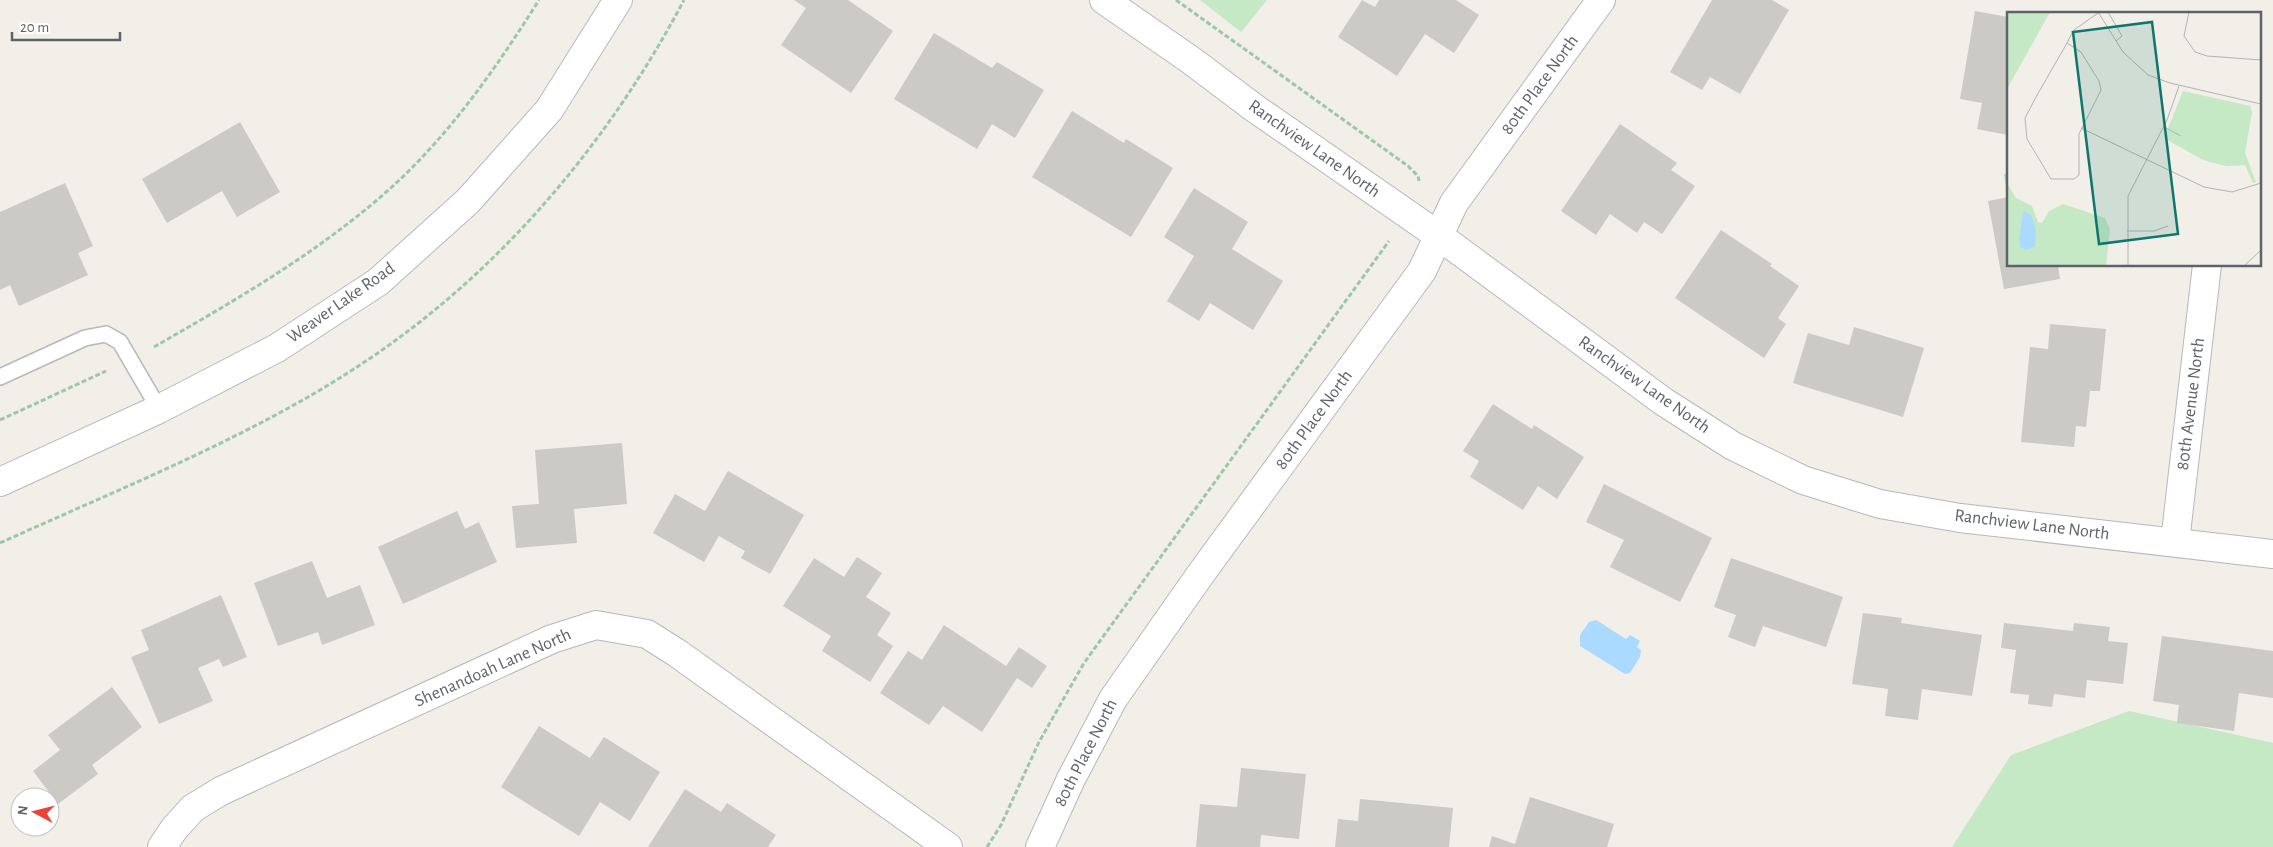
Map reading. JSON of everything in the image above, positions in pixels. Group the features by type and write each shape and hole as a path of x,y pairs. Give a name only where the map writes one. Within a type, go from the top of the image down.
{"street":[{"name":"Weaver Lake Road","path":"0,482 159,409 277,348 378,282 468,202 549,110 618,0"},
{"name":"80th Place North","path":"1040,847 1071,779 1114,699 1200,575 1422,272 1454,203 1601,0"},
{"name":"Ranchview Lane North","path":"1117,4 1253,107 1439,236 1664,402 1733,446 1803,480 1880,504 1960,518 2273,554"},
{"name":"80th Avenue North","path":"2174,542 2207,266"},
{"name":"Shenandoah Lane North","path":"162,847 174,829 193,808 221,791 552,639 596,626 646,634 677,652 948,847"}],"lane":[{"path":"0,376 85,338 106,334 120,342 159,409"}],"path":[{"path":"0,420 131,360 224,307 287,268 341,230 385,193 457,116 514,40 539,0"},
{"path":"987,847 1001,825 1039,742 1084,663 1391,239 1421,188 1418,176 1176,0"}],"green space":[{"path":"1200,0 1267,0 1241,32"},
{"path":"2129,711 2273,743 2273,847 1952,847 2011,755"}],"water":[{"path":"1596,620 1626,639 1630,635 1640,641 1637,647 1641,650 1640,657 1630,673 1625,674 1580,646 1580,635 1589,622"}],"building":[{"path":"794,0 848,0 893,31 851,93 781,45 806,8"},
{"path":"1362,0 1375,7 1379,0 1456,0 1479,15 1454,53 1425,34 1397,76 1338,37"},
{"path":"1712,0 1772,0 1789,10 1740,94 1710,77 1702,90 1670,72"},
{"path":"1975,11 2007,17 2007,135 1977,129 1982,103 1960,99"},
{"path":"934,33 992,68 997,62 1044,90 1015,138 992,124 977,149 894,99"},
{"path":"1072,111 1124,143 1126,139 1173,168 1131,237 1032,177"},
{"path":"240,122 280,192 237,217 222,191 167,223 142,179"},
{"path":"1620,124 1677,163 1671,170 1695,186 1662,234 1644,222 1637,233 1610,214 1596,235 1561,211"},
{"path":"2004,174 2007,174 2007,192"},
{"path":"65,183 93,246 78,253 88,275 19,306 10,285 0,290 0,212"},
{"path":"1194,188 1248,222 1232,249 1283,281 1253,330 1210,303 1199,321 1167,301 1194,256 1164,237"},
{"path":"2007,197 2007,266 2058,266 2060,279 2004,289 1988,201"},
{"path":"1721,230 1772,264 1770,266 1799,286 1778,318 1786,324 1764,358 1675,298"},
{"path":"2050,324 2106,329 2100,391 2090,391 2086,427 2076,426 2074,447 2021,442 2030,347 2048,349"},
{"path":"1854,327 1924,348 1903,417 1793,383 1808,333 1849,345"},
{"path":"1493,404 1532,429 1534,425 1584,457 1557,499 1538,486 1523,510 1470,477 1479,461 1463,451"},
{"path":"622,443 627,504 574,509 577,543 516,548 512,506 539,504 535,450"},
{"path":"728,471 804,515 770,574 741,558 745,551 719,536 704,562 653,533 675,494 705,511"},
{"path":"1604,484 1712,538 1680,602 1610,567 1624,540 1586,522"},
{"path":"457,511 465,529 479,522 497,562 403,604 378,547"},
{"path":"857,557 882,573 866,597 891,613 877,635 893,646 870,682 822,651 831,636 783,606 814,558 844,577"},
{"path":"1731,558 1843,597 1826,647 1763,626 1755,647 1728,637 1736,615 1714,607"},
{"path":"312,561 327,598 360,585 375,625 322,645 318,632 278,646 254,583"},
{"path":"221,595 247,657 223,667 219,659 198,668 213,701 159,724 131,657 149,650 141,630"},
{"path":"1863,613 1902,618 1901,623 1982,635 1972,696 1922,689 1918,720 1885,716 1888,689 1852,684"},
{"path":"2004,623 2073,631 2074,623 2110,627 2108,641 2128,643 2123,684 2087,680 2085,698 2054,694 2052,707 2028,704 2029,695 2010,693 2016,650 2001,648"},
{"path":"944,625 1006,666 1019,647 1047,666 1032,688 1017,678 982,732 943,706 929,725 880,693 908,651 922,660"},
{"path":"2162,636 2273,651 2273,698 2239,693 2234,731 2177,723 2179,705 2153,701"},
{"path":"112,687 142,727 92,765 98,774 60,802 60,787 45,787 33,771 60,750 48,735"},
{"path":"539,726 590,758 604,737 660,772 630,821 600,802 579,836 501,787"},
{"path":"1241,768 1306,774 1299,839 1261,835 1260,847 1196,847 1200,804 1237,807"},
{"path":"685,789 721,812 727,803 776,835 768,847 648,847"},
{"path":"1530,797 1614,824 1607,847 1489,847 1492,836 1515,844"},
{"path":"1360,799 1453,808 1449,847 1335,847 1338,819 1358,821"}]}
